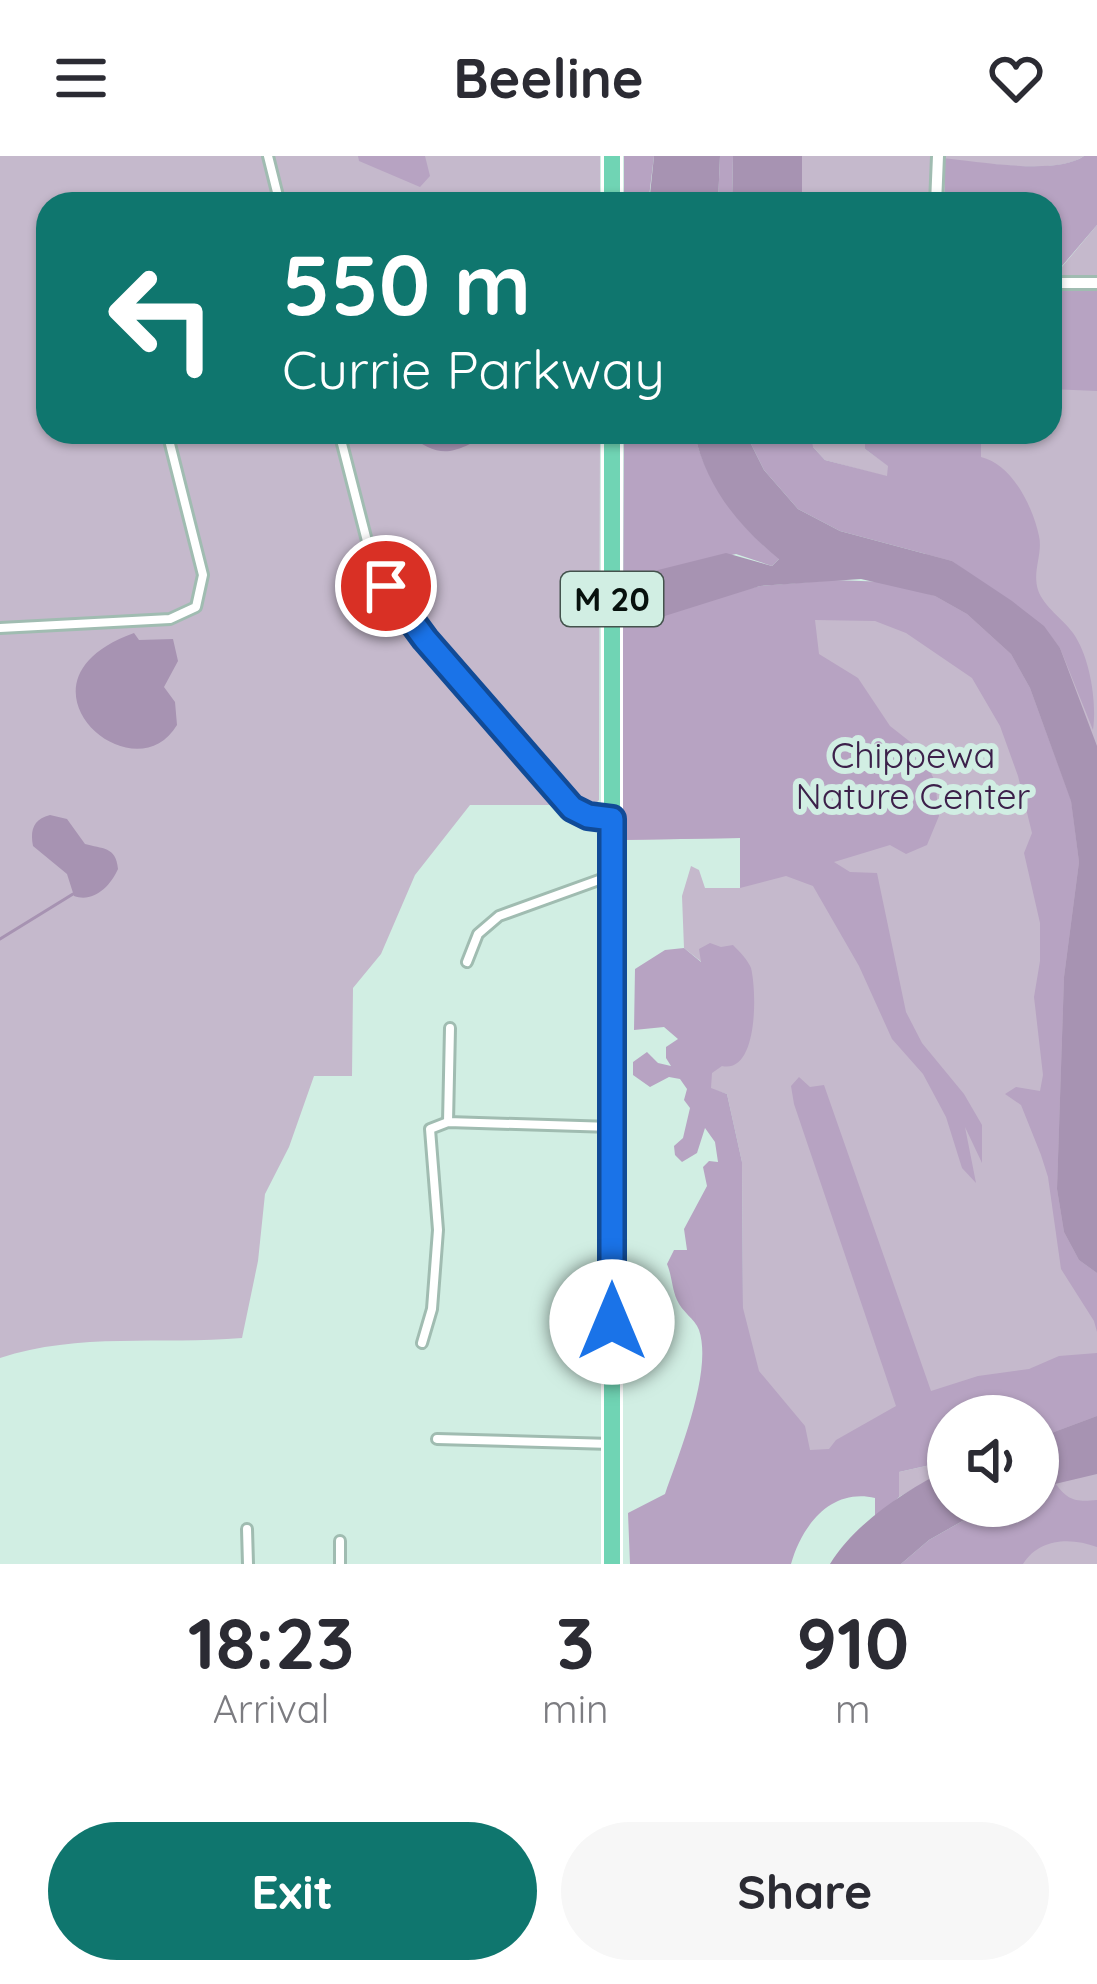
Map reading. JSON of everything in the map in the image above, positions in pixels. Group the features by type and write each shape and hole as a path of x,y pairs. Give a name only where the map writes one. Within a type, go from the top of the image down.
{"highway":[{"path":"612,156 612,192"},
{"name":"M 20","path":"612,444 612,1564"}],"street":[{"path":"268,156 277,192"},
{"path":"936,192 938,156"},
{"path":"1062,283 1097,283"},
{"path":"0,628 170,619 196,607 203,575 170,444"},
{"path":"342,444 372,556 404,611 572,808 612,819"},
{"path":"467,962 478,934 499,916 612,876"},
{"path":"448,1122 450,1028"},
{"path":"422,1342 432,1309 439,1230 428,1137 437,1123 612,1126"},
{"path":"437,1439 612,1444"},
{"path":"248,1529 248,1564"},
{"path":"340,1541 340,1564"}],"green space":[{"path":"0,156 600,156 600,192 36,192 36,444 600,444 599,800 590,810 565,805 470,805 415,875 381,954 353,988 352,1076 314,1076 289,1147 265,1194 258,1261 242,1338 90,1342 0,1358"},
{"path":"358,156 425,156 430,176 420,187 359,161"},
{"path":"624,156 654,156 650,192 624,192"},
{"path":"720,156 733,156 732,192 718,192"},
{"path":"802,156 933,156 932,192 802,192"},
{"path":"942,156 1084,156 1036,167 942,159 945,192 941,192"},
{"path":"1097,156 1097,225 1062,266 1062,192 945,192 942,158 1036,166"},
{"path":"1097,225 1097,280 1062,280 1062,267"},
{"name":"Chippewa Nature Center","path":"1062,289 1097,289 1097,1564 901,1564 957,1527 1059,1527 1059,1395 927,1395 927,1447 744,1453 742,1162 727,1094 711,1089 711,1073 722,1065 703,963 684,948 682,896 691,866 699,870 705,888 740,888 740,838 622,840 624,624 920,591 939,444 1062,444"},
{"path":"1062,290 1097,291 1097,391 1062,390"},
{"path":"624,444 697,444 726,502 780,558 772,566 736,554 635,576 726,594 834,580 888,582 935,596 967,614 1011,654 1030,688 1071,800 1079,862 1064,977 1057,1189 1064,1232 1079,1260 1097,1273 1097,1332 1061,1269 1041,1155 1021,1105 1005,1094 1016,1087 1040,1091 1043,1075 1034,997 1040,923 1024,853 1032,833 1018,776 1000,726 972,678 906,633 875,621 815,620 819,654 858,678 890,726 918,748 935,781 939,816 927,845 906,854 890,845 834,862 850,872 877,873 906,1012 922,1043 964,1094 982,1125 982,1163 965,1127 976,1183 962,1168 946,1117 923,1074 892,1039 859,966 813,886 786,876 740,888 740,838 622,840"},
{"path":"751,444 813,444 825,460 887,476 888,466 865,449 865,444 981,444 981,457 1011,477 1032,512 1040,543 1038,590 1084,654 1093,693 1093,730 1060,648 1043,626 952,561 840,531 798,509 764,470"},
{"path":"865,444 865,449 889,466 888,477 825,460 813,447"},
{"path":"710,943 733,945 750,965 754,1012 749,1045 734,1065 712,1073 711,1088 727,1094 742,1162 743,1308 759,1371 805,1426 810,1450 829,1449 836,1440 896,1406 794,1104 791,1086 799,1077 810,1087 824,1085 931,1391 978,1376 1029,1369 1059,1356 1097,1353 1097,1416 1059,1430 1059,1395 927,1395 927,1466 899,1472 899,1497 875,1518 875,1498 859,1496 832,1504 811,1523 791,1564 630,1564 628,1513 665,1494 698,1389 702,1367 699,1330 677,1300 667,1264 674,1250 687,1250 684,1229 707,1186 703,1167 709,1161 718,1162 715,1142 705,1128 697,1153 682,1162 675,1155 674,1146 683,1138 690,1108 680,1079 669,1077 650,1087 633,1075 633,1062 647,1052 658,1063 671,1066 666,1047 678,1039 664,1027 634,1030 635,969 665,950 684,948 701,962 699,949"},
{"path":"927,1466 927,1481 899,1497 899,1472"},
{"path":"1059,1488 1073,1499 1097,1500 1097,1547 1056,1542 1038,1549 1023,1564 901,1564 952,1527 1059,1527"}],"shaded area":[{"path":"654,156 720,156 718,192 650,192"},
{"path":"733,156 802,156 802,192 732,192"},
{"path":"423,444 470,444 448,451"},
{"path":"697,444 751,444 764,470 798,509 840,531 952,561 1044,626 1060,648 1097,746 1097,1273 1079,1260 1064,1232 1057,1189 1064,977 1079,862 1071,801 1030,688 1011,654 967,614 935,596 861,579 760,586 631,623 634,576 726,553 772,566 779,559 725,503"},
{"path":"134,633 139,640 173,639 178,661 164,687 175,702 177,725 157,744 133,749 109,741 89,725 77,703 78,678 96,654"},
{"path":"50,815 67,819 85,844 114,856 118,869 100,892 74,896 67,874 33,846 34,826"},
{"path":"1097,1416 1097,1474 1059,1483 1059,1430"},
{"path":"927,1480 927,1527 952,1527 901,1564 830,1564 853,1535"}],"waterway":[{"path":"0,939 73,894"}],"route":[{"path":"386,586 425,639 572,808 612,819 612,1322"}]}
